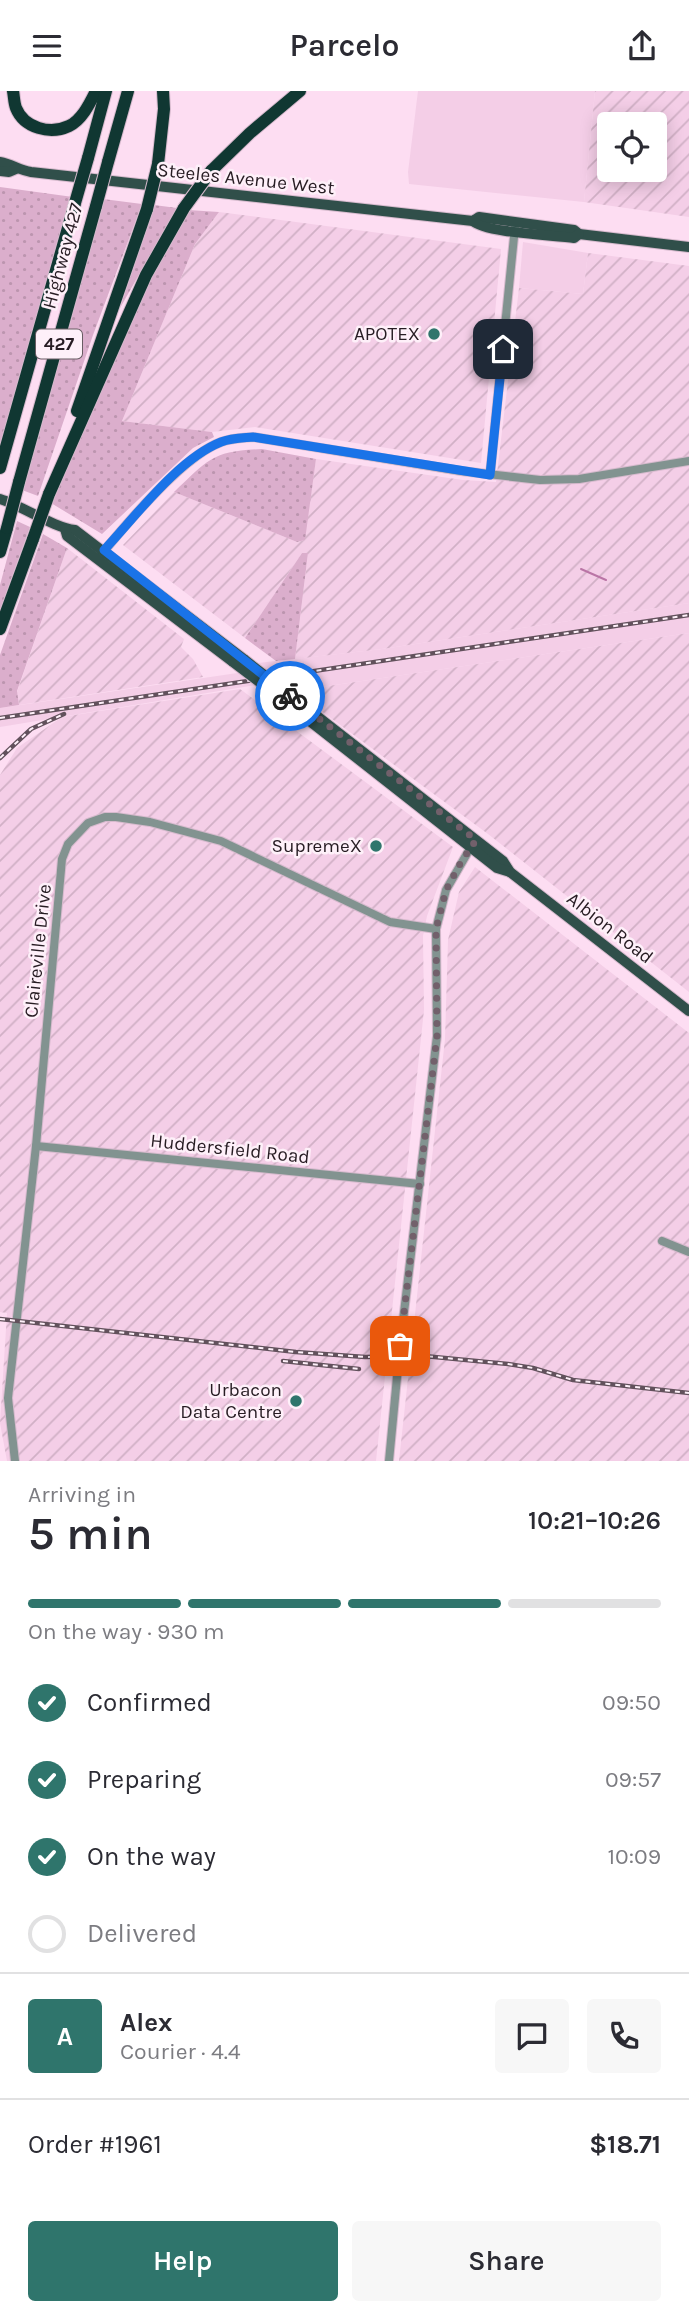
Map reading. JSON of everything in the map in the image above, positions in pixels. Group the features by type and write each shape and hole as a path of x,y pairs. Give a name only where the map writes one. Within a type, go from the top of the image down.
{"highway":[{"path":"13,91 16,109 27,122 39,129 53,130 70,126 83,114 96,91"},
{"name":"Highway 427","path":"0,468 106,91"},
{"name":"Highway 427","path":"0,552 128,91"},
{"path":"0,629 147,209 158,164 164,109 163,91"},
{"path":"49,494 146,275 184,208 211,171 300,91"}],"main road":[{"name":"Steeles Avenue West","path":"0,162 10,164 16,169"},
{"name":"Steeles Avenue West","path":"0,171 9,172 16,169 473,221 479,227 515,227 574,238 579,234 689,247"},
{"name":"Albion Road","path":"0,499 65,529 67,536 101,554 473,843 503,861 510,872 689,1011"}],"street":[{"path":"490,475 515,227"},
{"path":"101,554 187,463 211,446 231,439 253,437 490,475 540,480 579,479 689,461"},
{"name":"Claireville Drive","path":"15,1461 8,1398 36,1146 62,859 68,844 88,824 105,817 203,835 221,841 390,922 436,929"},
{"path":"389,1461 437,1036 436,929 446,890 473,843"},
{"name":"Huddersfield Road","path":"36,1146 420,1184"},
{"path":"662,1241 689,1252"}],"shaded area":[{"path":"418,91 595,91 584,202 409,184 408,172"},
{"path":"595,91 689,91 689,217 584,202"},
{"path":"0,187 73,197 0,457"},
{"path":"103,199 142,204 93,335 38,496 22,490"},
{"path":"154,205 177,208 120,308"},
{"path":"188,210 219,212 195,244 122,421 212,432 214,437 193,448 102,534 51,503 150,276"},
{"path":"219,212 501,249 481,463 255,427 212,432 122,421 195,244"},
{"path":"523,242 588,253 583,294 519,288"},
{"path":"588,253 689,266 689,603 382,649 295,659 308,554 302,553 245,638 123,545 174,492 297,542 304,540 316,459 463,480 496,482 519,288 583,294"},
{"path":"262,449 316,459 305,540 297,542 174,492 212,459 232,452"},
{"path":"17,521 30,527 0,610 0,585"},
{"path":"43,534 67,548 17,691 19,705 0,708 0,655"},
{"path":"67,548 184,639 181,647 193,659 203,677 19,705 17,692"},
{"path":"302,553 308,553 295,659 276,661 245,638"},
{"path":"689,603 689,633 294,691 281,681 0,727 0,708 265,669 258,663 382,649"},
{"path":"689,633 689,992 488,834 294,691"},
{"path":"240,689 453,847 427,916 423,936 424,1010 376,1461 7,1461 0,1423 7,1313 0,1312 0,775 17,748 62,717"},
{"path":"475,867 689,1033 689,1461 399,1461 445,1039 448,940 459,892"}],"waterway":[{"path":"581,569 606,580"}],"railway":[{"path":"0,718 689,615"},
{"path":"0,758 31,729 64,714"},
{"path":"0,1319 296,1352 365,1357 424,1356 508,1364 573,1380 689,1393"},
{"path":"283,1361 359,1369"}],"way so far":[{"path":"290,696 476,840 446,890 436,929 437,1036 400,1346"}],"place":[{"name":"APOTEX","path":"434,334"},
{"name":"SupremeX","path":"376,846"},
{"name":"Urbacon Data Centre","path":"296,1401"}],"route":[{"path":"290,696 104,550 187,463 211,446 231,439 253,437 490,475 503,349"}]}
